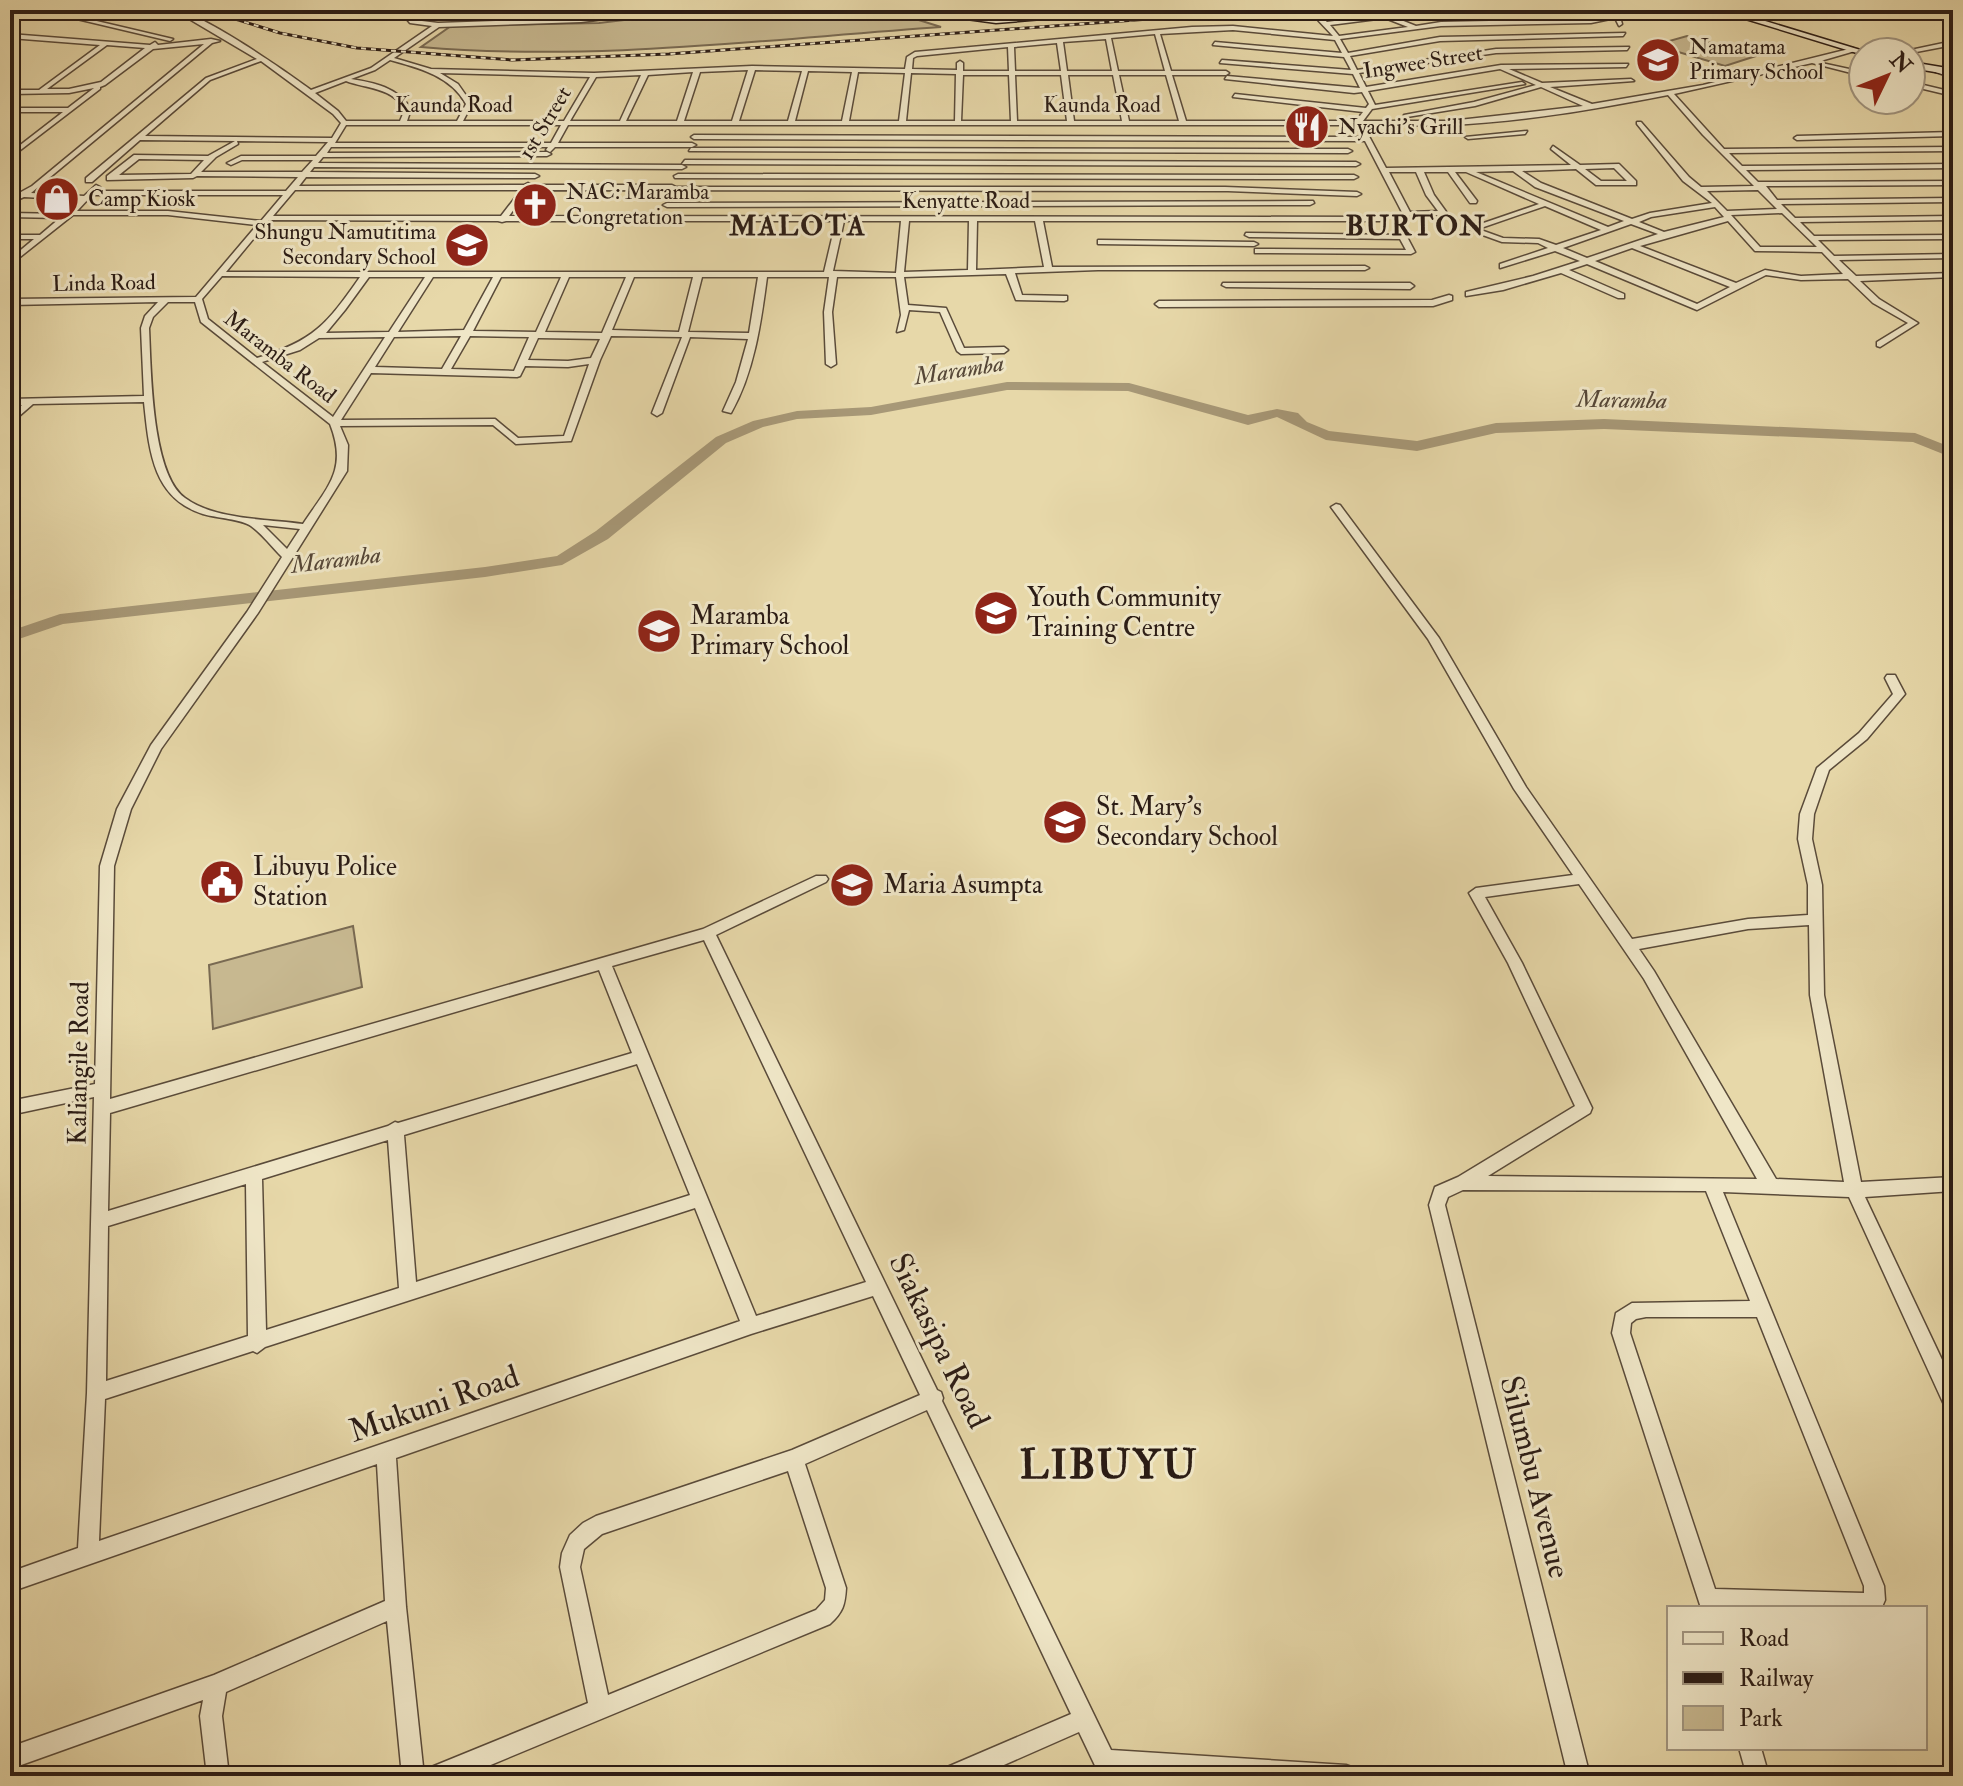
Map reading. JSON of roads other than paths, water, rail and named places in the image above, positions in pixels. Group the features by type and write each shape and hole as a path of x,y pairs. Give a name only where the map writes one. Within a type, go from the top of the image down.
{"street":[{"path":"10,20 25,10"},
{"path":"42,10 186,42"},
{"path":"177,10 229,39 311,92 335,109 344,123"},
{"path":"413,11 408,17 412,22 438,25 581,20 674,10"},
{"path":"904,10 996,20 1145,10"},
{"path":"1081,10 1106,13"},
{"path":"1720,10 1847,48"},
{"path":"308,11 413,11"},
{"path":"902,123 907,71 910,57 915,54 1207,29 1335,38 1416,27 1604,21 1638,12 1735,15"},
{"path":"1317,16 1327,24 1365,91 1368,139 1407,214 1443,213 1419,170"},
{"path":"1327,24 1386,16 1593,107"},
{"path":"1617,16 1627,48 1626,65 1631,81"},
{"path":"311,92 348,81 438,25"},
{"path":"1207,29 1235,96 1243,124"},
{"path":"1157,32 1183,124"},
{"path":"1215,44 1346,55 1440,39 1623,34"},
{"path":"10,36 151,47 229,39"},
{"path":"1108,36 1126,123"},
{"path":"10,156 164,39"},
{"path":"1060,40 1071,123"},
{"path":"10,201 25,195 197,57 211,41"},
{"path":"1927,48 1953,43"},
{"path":"40,91 105,44"},
{"path":"1011,45 1014,123"},
{"path":"1222,62 1354,72 1471,54 1627,48"},
{"path":"958,123 960,50"},
{"name":"Kaunda Road","path":"344,123 1243,124 1365,114 1450,123 1662,97 1847,54"},
{"path":"389,58 429,71 458,87 467,99 469,110 459,123"},
{"path":"98,183 89,180 208,79 259,60"},
{"path":"1810,62 1847,70"},
{"name":"Ingwee Street","path":"429,71 594,75 752,68 1014,73 1168,72 1226,75 1365,91 1501,67 1626,65"},
{"path":"735,122 752,68"},
{"path":"1927,68 1953,74"},
{"path":"791,123 805,70"},
{"path":"680,122 697,71"},
{"path":"845,123 855,71"},
{"path":"622,123 645,74"},
{"name":"1st Street","path":"502,220 535,176 594,75"},
{"path":"348,81 380,88 402,99 408,109 403,123"},
{"path":"1235,96 1365,114 1434,112 1543,85 1631,81 1662,97"},
{"path":"1365,114 1533,83"},
{"path":"10,92 69,91 103,84"},
{"path":"1927,88 1953,94"},
{"path":"1671,95 1723,151 1853,277 1885,307 1914,323 1880,344"},
{"path":"10,110 68,110"},
{"path":"661,220 701,122"},
{"name":"Maramba Road","path":"281,570 287,555 342,471 343,445 334,423 204,320 198,299 344,123"},
{"path":"748,220 778,123"},
{"path":"862,219 883,123"},
{"path":"995,219 999,123"},
{"path":"1098,268 1110,203 1102,123"},
{"path":"1639,123 1684,177 1728,215 1760,250 1825,250"},
{"path":"1207,124 1231,220"},
{"path":"525,144 561,132"},
{"path":"1468,137 1525,132"},
{"path":"1797,138 1953,134"},
{"path":"333,140 354,135"},
{"path":"529,135 547,137"},
{"path":"1869,135 1951,202"},
{"path":"692,144 774,137 1368,139"},
{"path":"140,138 692,144 770,150 1348,151"},
{"path":"192,191 194,175 209,158 239,141"},
{"path":"10,143 23,146"},
{"path":"1384,170 1451,171 1466,170 1515,169 1580,167 1618,166 1633,183 1599,183 1580,167 1553,148"},
{"path":"1723,151 1953,149"},
{"path":"315,159 547,154"},
{"path":"10,257 68,215 98,183 112,177 137,157 209,158"},
{"path":"231,163 241,158 540,165 767,162 1356,164"},
{"path":"1742,168 1953,166"},
{"path":"1515,169 1538,185 1661,233"},
{"path":"1466,170 1606,229"},
{"path":"1451,171 1473,201"},
{"path":"168,213 216,175"},
{"path":"112,177 535,176"},
{"path":"678,176 1354,177"},
{"path":"1699,189 1953,183"},
{"path":"25,195 526,188 1110,189 1357,194"},
{"path":"1777,202 1951,202"},
{"path":"667,205 1310,203"},
{"path":"1545,204 1470,229 1502,240 1527,238 1697,307 1765,272 1801,278 1953,275"},
{"path":"1503,266 1631,221 1672,210 1716,205"},
{"path":"1469,294 1502,288 1562,270 1661,233 1728,215 1786,211"},
{"name":"Kenyatte Road","path":"10,215 168,213 263,221 1380,219"},
{"path":"1795,220 1953,218"},
{"path":"1039,219 1048,269"},
{"path":"900,330 904,323 900,275 905,220"},
{"path":"972,273 973,220"},
{"path":"1164,220 1170,243 1170,268"},
{"path":"1243,220 1254,243 1271,302"},
{"path":"831,364 828,312 840,221"},
{"path":"10,237 38,237"},
{"path":"10,263 38,237"},
{"path":"1101,242 1254,243 1403,237 1411,252 1254,243"},
{"path":"1813,238 1953,237"},
{"path":"1631,245 1738,287"},
{"path":"1833,258 1953,256"},
{"path":"218,274 900,275 1098,268 1365,268"},
{"path":"1562,270 1621,296"},
{"path":"1010,272 1019,298 1064,298"},
{"path":"255,361 301,348 321,336 367,273"},
{"path":"445,372 499,273"},
{"path":"334,423 431,274"},
{"path":"369,370 517,374 566,274"},
{"path":"728,411 740,384 763,274"},
{"path":"334,423 495,422 516,441 568,439 595,360 631,275"},
{"path":"657,413 685,335 698,275"},
{"path":"1226,285 1410,286"},
{"path":"1159,304 1433,303 1449,298"},
{"name":"Linda Road","path":"10,302 198,299"},
{"path":"165,300 146,323 148,399 153,439 169,488 176,498 205,510 252,521 306,527"},
{"path":"903,307 943,310 961,351 1004,350"},
{"path":"321,336 467,333 750,336"},
{"path":"525,363 568,364 595,360"},
{"path":"10,402 148,399"},
{"path":"10,421 29,403"},
{"path":"1336,507 1433,638 1521,789 1630,945 1771,1187"},
{"path":"252,521 287,555"},
{"name":"Kaliangile Road","path":"88,1554 96,1393 104,1089 105,890 114,839 155,748 281,570"},
{"path":"1891,678 1899,694 1889,708 1840,757 1823,768 1814,784 1805,839 1815,885 1813,920 1817,995 1854,1190 1953,1403"},
{"path":"1462,1183 1584,1108 1515,963 1476,893 1584,878"},
{"path":"103,1108 708,933 821,879"},
{"path":"1630,945 1748,924 1813,920"},
{"name":"Siakasipa Road","path":"708,933 934,1398 1109,1768"},
{"path":"604,964 661,1112 751,1326"},
{"path":"100,1221 642,1056"},
{"path":"10,1108 104,1089"},
{"path":"395,1129 408,1291"},
{"path":"254,1173 257,1344"},
{"path":"1462,1183 1712,1184 1854,1190 1953,1184"},
{"name":"Silumbu Avenue","path":"1462,1183 1441,1192 1437,1205 1579,1776"},
{"path":"1712,1184 1874,1586 1875,1600 1861,1604 1709,1603 1621,1333 1622,1319 1632,1311 1646,1309 1761,1309"},
{"path":"96,1393 257,1344 408,1291 698,1200"},
{"name":"Mukuni Road","path":"10,1582 751,1326 879,1286"},
{"path":"600,1709 570,1567 571,1552 579,1538 596,1526 794,1459 934,1398"},
{"path":"386,1453 396,1607 413,1776"},
{"path":"437,1776 823,1617 835,1605 836,1588 794,1459"},
{"path":"10,1758 216,1685 396,1607"},
{"path":"216,1685 211,1716 218,1776"},
{"path":"953,1776 1086,1718"},
{"path":"1751,1750 1758,1776"},
{"path":"1109,1768 1346,1776"}],"waterway":[{"name":"Maramba","path":"10,637 60,619 485,572 562,560 602,535 721,440 758,424 797,415 871,411 1007,386 1129,387 1248,420 1277,413 1293,416 1302,425 1326,435 1417,446 1496,428 1604,424 1915,438 1953,453"}],"railway":[{"path":"206,10 280,33 357,48 512,60 669,54 1272,10"},
{"path":"1757,10 1953,15"}],"place":[{"name":"Namatama Primary School","path":"1658,60"},
{"name":"Nyachi's Grill","path":"1307,127"},
{"name":"Camp Kiosk","path":"57,199"},
{"name":"NAC: Maramba Congretation","path":"535,205"},
{"name":"Shungu Namutitima Secondary School","path":"467,245"},
{"name":"Youth Community Training Centre","path":"996,613"},
{"name":"Maramba Primary School","path":"659,631"},
{"name":"St. Mary's Secondary School","path":"1065,822"},
{"name":"Libuyu Police Station","path":"222,882"},
{"name":"Maria Asumpta","path":"852,885"}],"district":[{"name":"MALOTA","path":"798,226"},
{"name":"BURTON","path":"1416,226"},
{"name":"LIBUYU","path":"1109,1465"}]}
